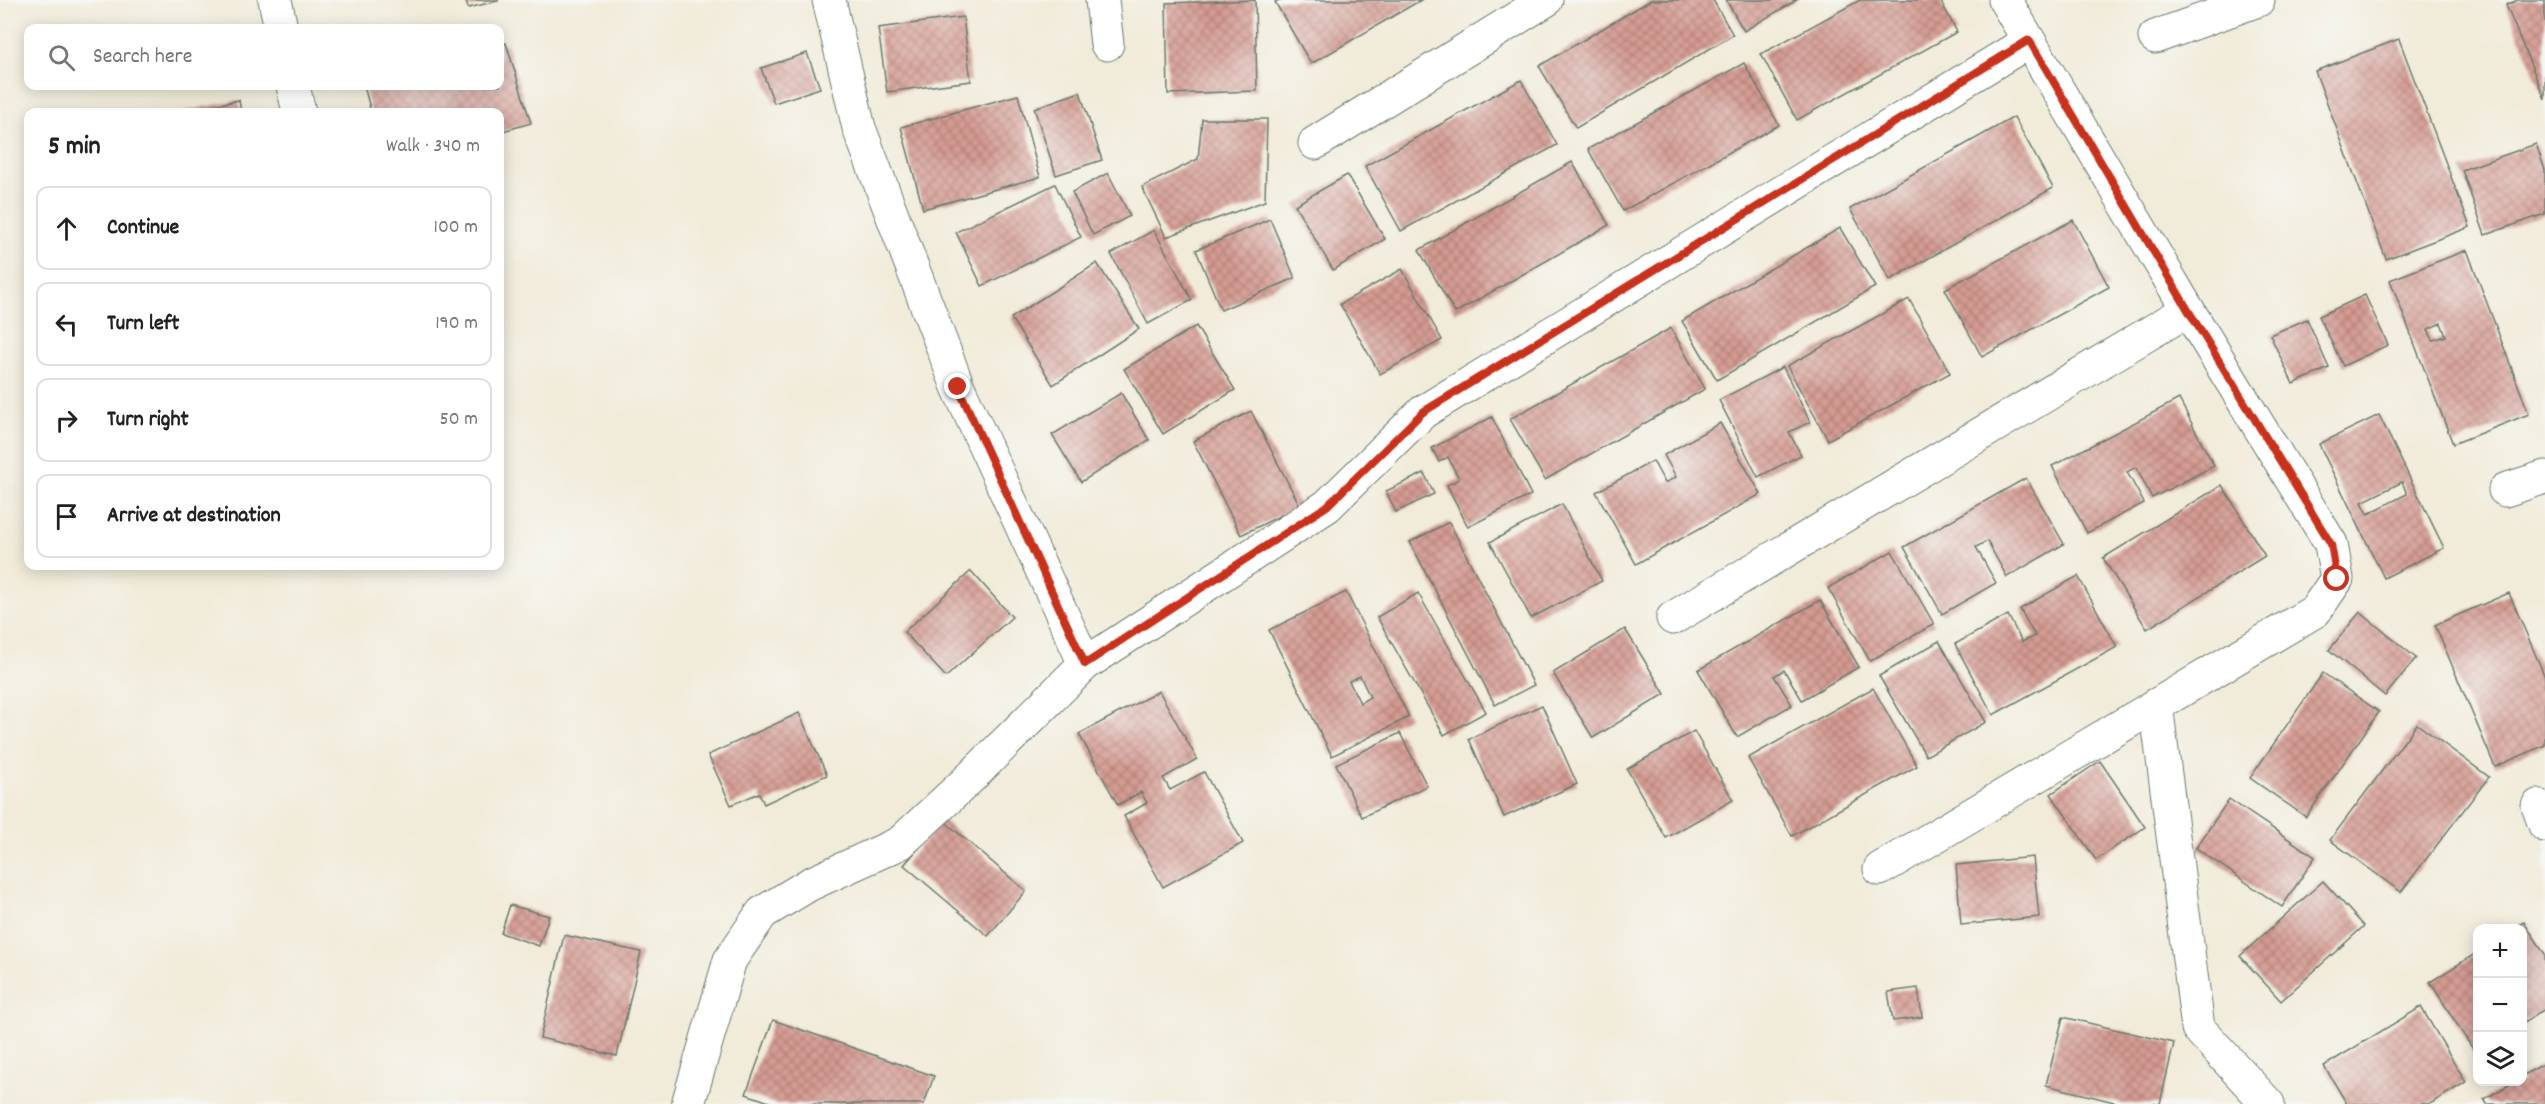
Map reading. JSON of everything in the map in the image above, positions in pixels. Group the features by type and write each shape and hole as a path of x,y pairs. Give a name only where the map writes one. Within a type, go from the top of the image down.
{"street":[{"path":"274,0 280,24"},
{"path":"829,0 859,128 954,376 1085,664"},
{"path":"1102,0 1107,44"},
{"path":"1315,143 1546,0"},
{"path":"1880,869 2315,611 2337,579 2331,544 2188,310 2005,0"},
{"path":"2155,37 2258,0"},
{"path":"688,1104 730,960 762,913 810,884 900,843 970,778 1085,664 1327,506 1423,412 2029,40"},
{"path":"294,90 298,108"},
{"path":"1673,618 2188,310"},
{"path":"2505,490 2545,477"},
{"path":"2156,705 2198,1028 2268,1104"}],"building":[{"path":"466,0 498,0 498,1 468,8"},
{"path":"1255,0 1257,91 1168,94 1166,3"},
{"path":"1279,0 1421,0 1311,64 1275,2"},
{"path":"1651,0 1713,0 1733,35 1576,128 1539,66"},
{"path":"1726,0 1797,0 1744,31"},
{"path":"1860,0 1940,0 1957,32 1797,120 1761,54"},
{"path":"2518,0 2545,0 2545,99 2506,5"},
{"path":"963,17 971,81 887,92 878,28"},
{"path":"2399,39 2470,227 2386,259 2315,71"},
{"path":"506,43 531,123 504,131 504,108 370,108 365,90 504,90 504,44"},
{"path":"807,53 820,88 774,103 761,68"},
{"path":"1744,63 1779,125 1623,211 1588,149"},
{"path":"1521,80 1557,145 1401,231 1365,166"},
{"path":"1080,92 1102,160 1056,175 1034,108"},
{"path":"1018,95 1040,177 923,209 901,127"},
{"path":"239,100 240,108 200,108"},
{"path":"2014,117 2053,188 1890,280 1850,209"},
{"path":"1202,119 1267,119 1265,201 1166,237 1142,187 1198,159"},
{"path":"2536,144 2545,170 2545,214 2485,235 2462,170"},
{"path":"1572,162 1609,225 1455,313 1419,250"},
{"path":"1108,173 1130,216 1093,235 1072,192"},
{"path":"1347,175 1385,239 1333,270 1295,205"},
{"path":"1055,184 1081,237 982,286 956,232"},
{"path":"1270,219 1295,278 1221,310 1196,250"},
{"path":"2073,220 2109,287 1982,357 1945,289"},
{"path":"1840,228 1875,287 1717,380 1682,321"},
{"path":"1154,230 1192,300 1148,324 1111,254"},
{"path":"2467,250 2529,414 2453,444 2390,280","holes":["2441,323 2446,336 2433,340 2428,329"]},
{"path":"1097,263 1139,329 1053,385 1011,318"},
{"path":"1402,269 1442,340 1380,374 1340,304"},
{"path":"2365,295 2388,345 2343,366 2319,316"},
{"path":"1909,299 1950,373 1828,440 1787,366"},
{"path":"2307,319 2329,368 2293,384 2270,335"},
{"path":"1196,326 1235,390 1163,434 1124,369"},
{"path":"1671,328 1705,389 1545,480 1510,419"},
{"path":"1783,367 1810,422 1789,432 1801,455 1758,477 1719,400"},
{"path":"1121,393 1149,440 1081,482 1052,435"},
{"path":"2179,399 2214,466 2152,498 2136,467 2127,472 2144,503 2087,533 2052,466"},
{"path":"1251,411 1300,506 1241,535 1193,441"},
{"path":"2379,415 2444,548 2384,578 2319,444","holes":["2402,482 2407,494 2368,514 2362,502"]},
{"path":"1492,417 1531,495 1468,527 1447,485 1459,479 1448,457 1439,462 1432,448"},
{"path":"1720,423 1761,494 1636,564 1596,492 1653,461 1665,483 1676,477 1664,455"},
{"path":"1424,473 1434,494 1396,512 1386,491"},
{"path":"2026,478 2064,544 2007,577 1987,541 1976,547 1996,583 1942,614 1904,547"},
{"path":"2222,485 2265,556 2147,629 2103,558"},
{"path":"1562,504 1602,581 1531,618 1490,542"},
{"path":"1449,522 1534,685 1495,705 1410,542"},
{"path":"1892,551 1934,624 1870,661 1828,588"},
{"path":"971,571 1012,617 946,677 904,632"},
{"path":"2078,576 2117,647 1993,715 1955,644 2008,615 2022,642 2035,636 2020,609"},
{"path":"1346,592 1409,717 1332,756 1269,630","holes":["1360,676 1370,697 1360,703 1349,681"]},
{"path":"1418,593 1486,712 1444,735 1377,617"},
{"path":"2509,593 2545,677 2545,745 2495,767 2435,625"},
{"path":"1820,600 1859,667 1802,700 1784,670 1774,676 1792,705 1737,737 1698,670"},
{"path":"2360,612 2416,658 2385,696 2329,650"},
{"path":"1625,629 1665,694 1593,738 1553,673"},
{"path":"1939,641 1986,722 1926,756 1879,676"},
{"path":"2323,673 2379,712 2306,817 2250,778"},
{"path":"1873,688 1917,766 1792,836 1748,758"},
{"path":"1159,691 1197,759 1163,778 1170,790 1204,772 1243,843 1163,887 1124,816 1147,803 1141,792 1118,805 1079,734"},
{"path":"1542,705 1577,784 1504,817 1469,739"},
{"path":"799,713 827,775 764,804 759,793 731,805 708,755"},
{"path":"2417,724 2489,777 2401,892 2330,840"},
{"path":"1694,731 1733,800 1666,838 1627,769"},
{"path":"1400,733 1427,786 1362,817 1336,764"},
{"path":"2100,761 2145,827 2096,860 2051,794"},
{"path":"2229,799 2315,857 2282,907 2196,848"},
{"path":"943,820 1026,891 988,936 904,865"},
{"path":"2033,857 2039,917 1961,925 1956,865"},
{"path":"2323,881 2364,926 2281,1001 2240,956"},
{"path":"510,905 549,916 539,946 501,933"},
{"path":"2527,927 2545,954 2545,1009 2527,1020"},
{"path":"564,935 641,952 617,1056 540,1038"},
{"path":"2473,955 2473,1049 2430,982"},
{"path":"1918,988 1922,1017 1893,1021 1888,992"},
{"path":"2421,1007 2466,1082 2430,1104 2347,1104 2324,1066"},
{"path":"2063,1017 2174,1043 2160,1104 2122,1104 2046,1085"},
{"path":"773,1020 934,1076 924,1104 775,1104 746,1094"},
{"path":"2545,1063 2545,1104 2487,1104 2484,1099 2507,1086 2527,1086 2527,1073"}],"route":[{"path":"958,387 1085,664 1327,506 1423,412 2029,40 2188,310 2331,544 2337,579"}]}
